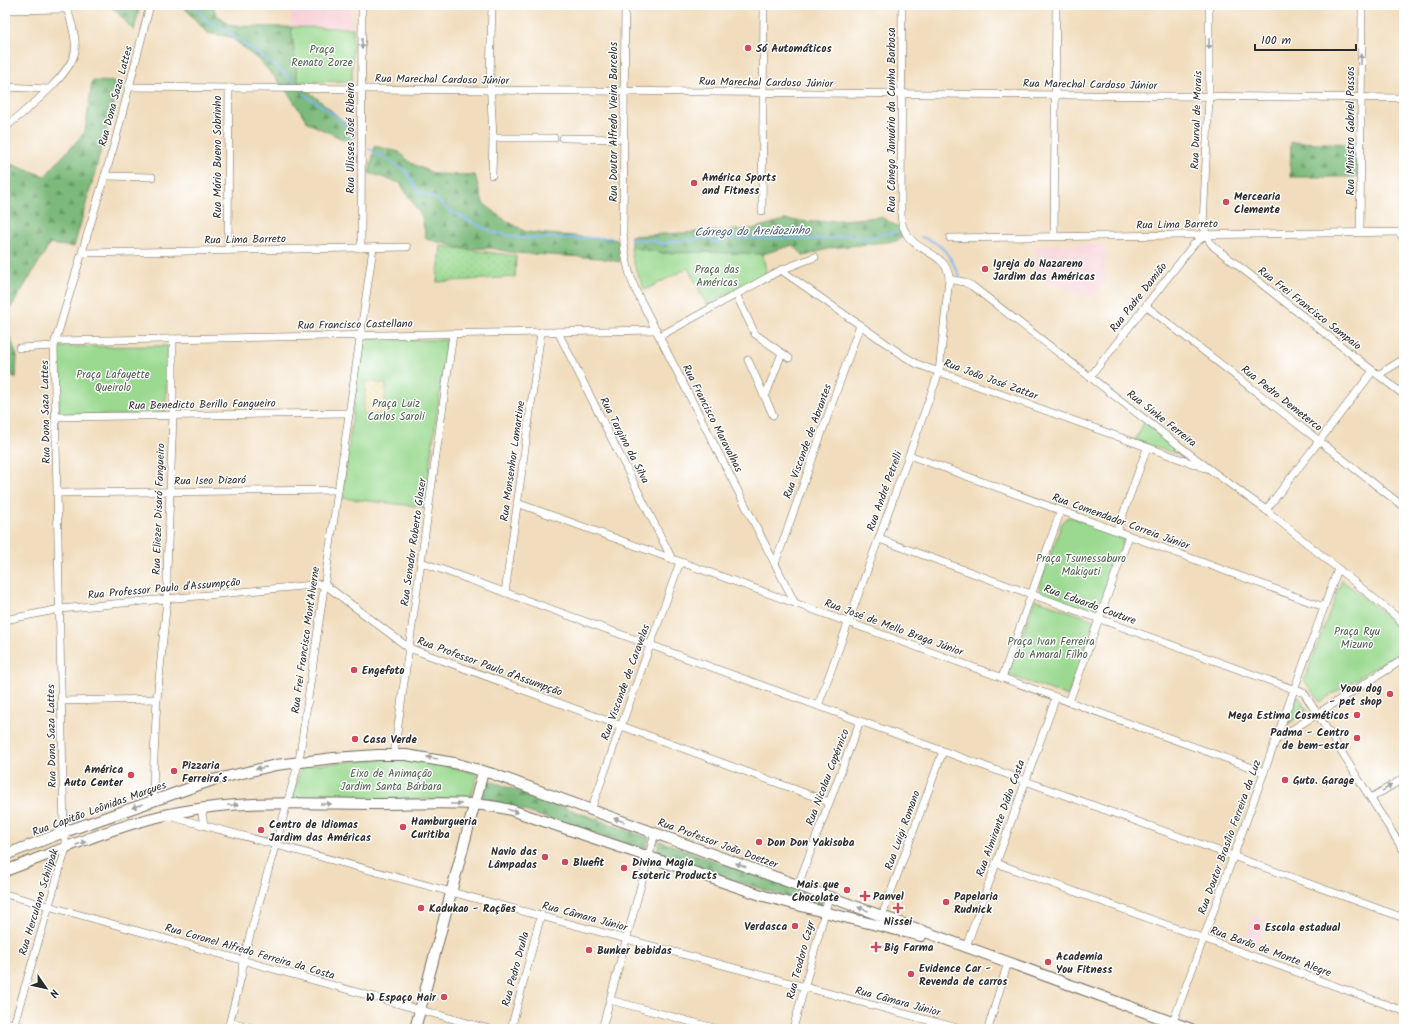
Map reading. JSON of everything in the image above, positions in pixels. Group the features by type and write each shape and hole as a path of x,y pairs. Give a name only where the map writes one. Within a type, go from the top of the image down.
{"main road":[{"name":"Rua Capitão Leônidas Marques","path":"5,855 64,832 213,780 236,773 299,761 394,754 440,760 484,772"},
{"name":"Rua Professor João Doetzer","path":"484,772 798,885 1182,1027"},
{"path":"415,1029 484,772"},
{"path":"5,871 129,825 165,815 206,808 228,805 287,804 475,804"},
{"name":"Rua Professor João Doetzer","path":"475,804 495,806 512,810 764,896 966,947"}],"street":[{"name":"Rua Dona Saza Lattes","path":"64,832 54,344 83,253 105,176 150,5"},
{"name":"Rua Ulisses José Ribeiro","path":"361,248 362,5"},
{"path":"492,5 492,175"},
{"name":"Rua Doutor Alfredo Vieira Barcelos","path":"624,239 625,5"},
{"path":"762,211 764,5"},
{"name":"Rua Cônego Januário da Cunha Barbosa","path":"902,5 902,223 906,234 918,245 942,262 948,270 949,279"},
{"path":"1054,236 1056,5"},
{"name":"Rua Durval de Morais","path":"1208,234 1203,225 1209,97 1210,5"},
{"name":"Rua Ministro Gabriel Passos","path":"1360,232 1362,5"},
{"path":"5,10 67,7 75,42 75,51 71,61 56,82 5,128"},
{"path":"5,87 48,89"},
{"name":"Rua Marechal Cardoso Júnior","path":"128,87 1404,98"},
{"name":"Rua Mário Bueno Sobrinho","path":"228,250 229,88"},
{"path":"493,138 554,138"},
{"path":"563,138 624,139"},
{"path":"105,176 152,177"},
{"path":"1401,232 1404,240"},
{"name":"Rua Lima Barreto","path":"950,238 1401,232"},
{"name":"Rua Padre Damião","path":"1090,377 1194,244 1208,234"},
{"name":"Rua Frei Francisco Sampaio","path":"1208,234 1213,246 1404,395"},
{"name":"Rua Francisco Maravalhas","path":"624,239 626,263 631,282 795,603"},
{"name":"Rua Lima Barreto","path":"83,253 407,247"},
{"name":"Rua Frei Francisco Mont'Alverne","path":"229,1025 242,973 243,960 299,761 372,248"},
{"name":"Rua Francisco Castellano","path":"19,348 54,344 173,339 541,332 658,333 781,270 815,257"},
{"name":"Rua João José Zattar","path":"781,270 917,364 1212,471"},
{"name":"Rua André Petrelli","path":"818,706 940,372 949,279"},
{"name":"Rua Sinke Ferreira","path":"949,279 964,282 972,286 1212,471 1266,510 1397,617 1404,627"},
{"path":"736,294 753,332 789,358"},
{"name":"Rua Pedro Demeterco","path":"1146,306 1404,507"},
{"name":"Rua Visconde de Abrantes","path":"775,564 860,325"},
{"name":"Rua Monsenhor Lamartine","path":"505,593 541,332"},
{"name":"Rua Targino da Silva","path":"558,332 672,559"},
{"name":"Rua Senador Roberto Glaser","path":"394,754 453,334"},
{"name":"Rua Eliezer Disaró Fangueiro","path":"153,800 157,698 167,599 173,416 173,339"},
{"path":"765,397 782,353"},
{"path":"1266,510 1319,441 1376,373 1404,359"},
{"path":"748,360 773,415"},
{"name":"Rua Benedicto Berillo Fangueiro","path":"55,417 349,413"},
{"path":"1117,531 1147,448"},
{"name":"Rua Comendador Correia Júnior","path":"909,455 1324,607"},
{"name":"Rua Iseo Dizaró","path":"58,493 338,490"},
{"name":"Rua José de Mello Braga Júnior","path":"517,503 1264,772"},
{"path":"1002,678 1061,510"},
{"path":"1069,702 1129,536"},
{"name":"Rua Eduardo Couture","path":"879,539 1304,693 1404,851"},
{"path":"421,562 1404,918"},
{"name":"Rua Visconde de Caravelas","path":"591,810 680,562"},
{"name":"Rua Doutor Brasílio Ferreira da Luz","path":"1182,1027 1203,938 1338,569"},
{"name":"Rua Professor Paulo d'Assumpção","path":"5,620 60,609 324,584 409,648 829,802"},
{"path":"1397,617 1404,612"},
{"path":"1276,740 1404,659"},
{"name":"Rua Almirante Dídio Costa","path":"966,947 1056,697"},
{"path":"61,701 157,698"},
{"name":"Rua Nicolau Copérnico","path":"798,885 860,721"},
{"name":"Rua Luigi Romano","path":"882,916 942,751"},
{"path":"1371,798 1404,778"},
{"path":"204,824 202,815 206,808"},
{"name":"Rua Câmara Júnior","path":"165,815 204,824 961,1029"},
{"name":"Rua Herculano Schilipak","path":"14,1024 66,848 64,832"},
{"path":"602,1029 655,834"},
{"name":"Rua Barão de Monte Alegre","path":"996,863 1404,1011"},
{"name":"Rua Coronel Alfredo Ferreira da Costa","path":"5,894 489,1029"},
{"name":"Rua Teodoro Czyr","path":"793,1029 829,897"},
{"name":"Rua Pedro Drulla","path":"510,1029 541,915"},
{"path":"988,1029 1008,962"},
{"path":"610,1000 718,1029"},
{"path":"5,1022 31,1029"},
{"path":"229,1025 257,1029"}],"shaded area":[{"path":"291,5 351,5 351,27 291,27"},
{"path":"1105,244 1105,279 1109,278 1093,298 1036,279 1036,245"},
{"name":"Escola estadual","path":"1254,915 1266,920 1257,946 1244,941"}],"green space":[{"path":"111,5 140,5 134,31"},
{"path":"182,5 213,5 216,14 232,26 291,27 298,82 355,131 355,137 347,141 308,123 286,90 262,63 231,37 207,33"},
{"name":"Praça Renato Zorze","path":"291,27 353,28 352,78 350,81 298,82"},
{"path":"92,81 120,82 74,247 50,244 9,311 5,313 5,162 45,176 85,132"},
{"path":"1291,142 1358,144 1358,177 1290,177"},
{"path":"375,146 399,152 411,163 435,174 475,175 483,203 502,218 526,232 618,240 620,262 600,258 514,253 491,248 466,249 426,239 422,217 400,183 369,173"},
{"path":"881,217 898,227 903,237 896,241 831,248 804,256 793,245 763,254 704,252 664,253 631,247 631,236 752,229 784,220 813,222"},
{"path":"441,246 516,256 515,277 437,282"},
{"name":"Praça das Américas","path":"631,247 664,253 704,252 763,254 766,273 707,305 688,268 645,290 634,264"},
{"path":"5,337 10,337 17,356 16,378 5,371"},
{"name":"Praça Luiz Carlos Saroli","path":"390,338 390,340 447,340 424,507 342,498 362,339"},
{"name":"Praça Lafayette Queirolo","path":"168,346 165,416 59,414 58,347"},
{"path":"1144,422 1182,450 1180,455 1135,441"},
{"name":"Praça Tsunessaburo Makiguti","path":"1070,517 1120,535 1122,539 1123,543 1099,609 1094,612 1089,612 1043,595 1041,594 1039,587 1062,523 1066,518"},
{"name":"Praça Ryu Mizuno","path":"1342,580 1393,621 1404,640 1404,649 1320,702 1304,680"},
{"name":"Praça Ivan Ferreira do Amaral Filho","path":"1035,599 1094,620 1068,696 1008,675"},
{"path":"1298,695 1307,711 1288,724"},
{"name":"Eixo de Animação Jardim Santa Bárbara","path":"392,758 432,762 478,774 470,799 292,800 301,766"},
{"path":"488,780 649,838 646,850 493,801 482,800"},
{"path":"660,841 823,900 820,908 656,855"}],"sand":[{"path":"366,381 386,384 384,414 363,414"}],"waterway":[{"name":"Córrego do Areiãozinho","path":"193,5 206,20 221,27 286,74 294,85"},
{"name":"Córrego do Areiãozinho","path":"303,94 335,115 349,131"},
{"name":"Córrego do Areiãozinho","path":"369,149 406,171 418,191 436,199 449,210 495,233 522,238 612,238"},
{"name":"Córrego do Areiãozinho","path":"631,239 652,240 663,244 676,241 709,238 716,243 731,238 827,239 847,235 862,238 896,232"},
{"name":"Córrego do Areiãozinho","path":"921,237 936,243 946,252 960,277"}],"place":[{"name":"Só Automáticos","path":"748,48"},
{"name":"América Sports and Fitness","path":"694,183"},
{"name":"Mercearia Clemente","path":"1226,202"},
{"name":"Igreja do Nazareno Jardim das Américas","path":"985,269"},
{"name":"Engefoto","path":"354,670"},
{"name":"Yoou dog - pet shop","path":"1390,694"},
{"name":"Mega Estima Cosméticos","path":"1357,715"},
{"name":"Padma - Centro de bem-estar","path":"1357,738"},
{"name":"Casa Verde","path":"355,739"},
{"name":"Pizzaria Ferreira´s","path":"174,771"},
{"name":"América Auto Center","path":"131,775"},
{"name":"Guto. Garage","path":"1285,780"},
{"name":"Hamburgueria Curitiba","path":"403,827"},
{"name":"Centro de Idiomas Jardim das Américas","path":"261,830"},
{"name":"Don Don Yakisoba","path":"759,842"},
{"name":"Navio das Lâmpadas","path":"545,857"},
{"name":"Bluefit","path":"565,862"},
{"name":"Divina Magia Esoteric Products","path":"624,868"},
{"name":"Mais que Chocolate","path":"847,890"},
{"name":"Panvel","path":"865,896"},
{"name":"Papelaria Rudnick","path":"946,902"},
{"name":"Kadukao - Rações","path":"421,908"},
{"name":"Nissei","path":"898,908"},
{"name":"Verdasca","path":"795,926"},
{"name":"Escola estadual","path":"1257,927"},
{"name":"Big Farma","path":"876,947"},
{"name":"Bunker bebidas","path":"589,950"},
{"name":"Academia You Fitness","path":"1048,962"},
{"name":"Evidence Car - Revenda de carros","path":"911,974"},
{"name":"W Espaço Hair","path":"444,997"}]}
